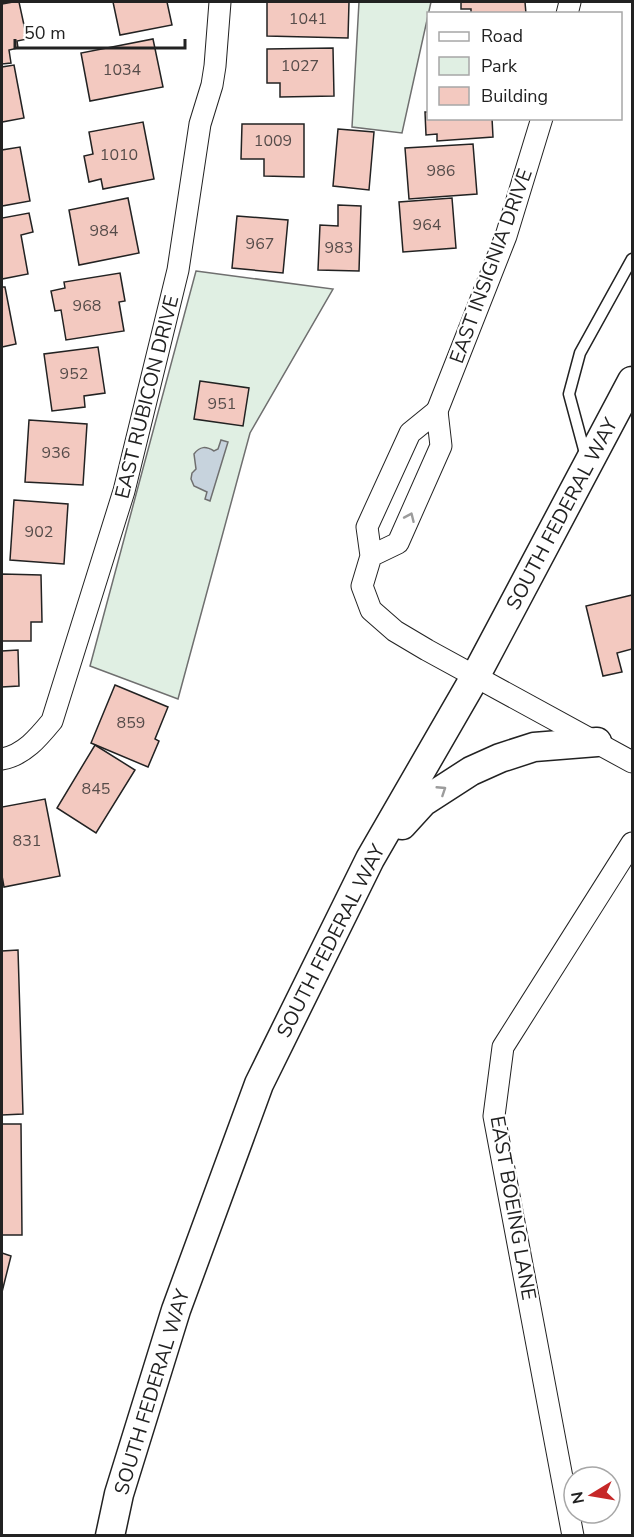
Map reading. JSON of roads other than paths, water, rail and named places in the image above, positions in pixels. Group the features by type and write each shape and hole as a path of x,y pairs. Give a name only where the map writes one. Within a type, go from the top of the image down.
{"main road":[{"name":"SOUTH FEDERAL WAY","path":"110,1536 119,1494 176,1310 259,1084 370,859 475,678 626,398"},
{"path":"370,859 423,802 471,771 500,758 534,747 597,742"}],"street":[{"name":"EAST RUBICON DRIVE","path":"2,759 32,745 52,721 124,491 178,270 200,124 212,85 215,66 220,2"},
{"name":"EAST INSIGNIA DRIVE","path":"371,556 398,543 441,446 437,411 506,236 541,120"},
{"name":"EAST INSIGNIA DRIVE","path":"437,411 410,433 368,527 371,556 362,586 371,610 395,631 475,678 633,762"},
{"name":"EAST BOEING LANE","path":"573,1536 494,1116 502,1047 633,843"}],"lane":[{"path":"588,466 569,394 580,353 633,259"}]}
